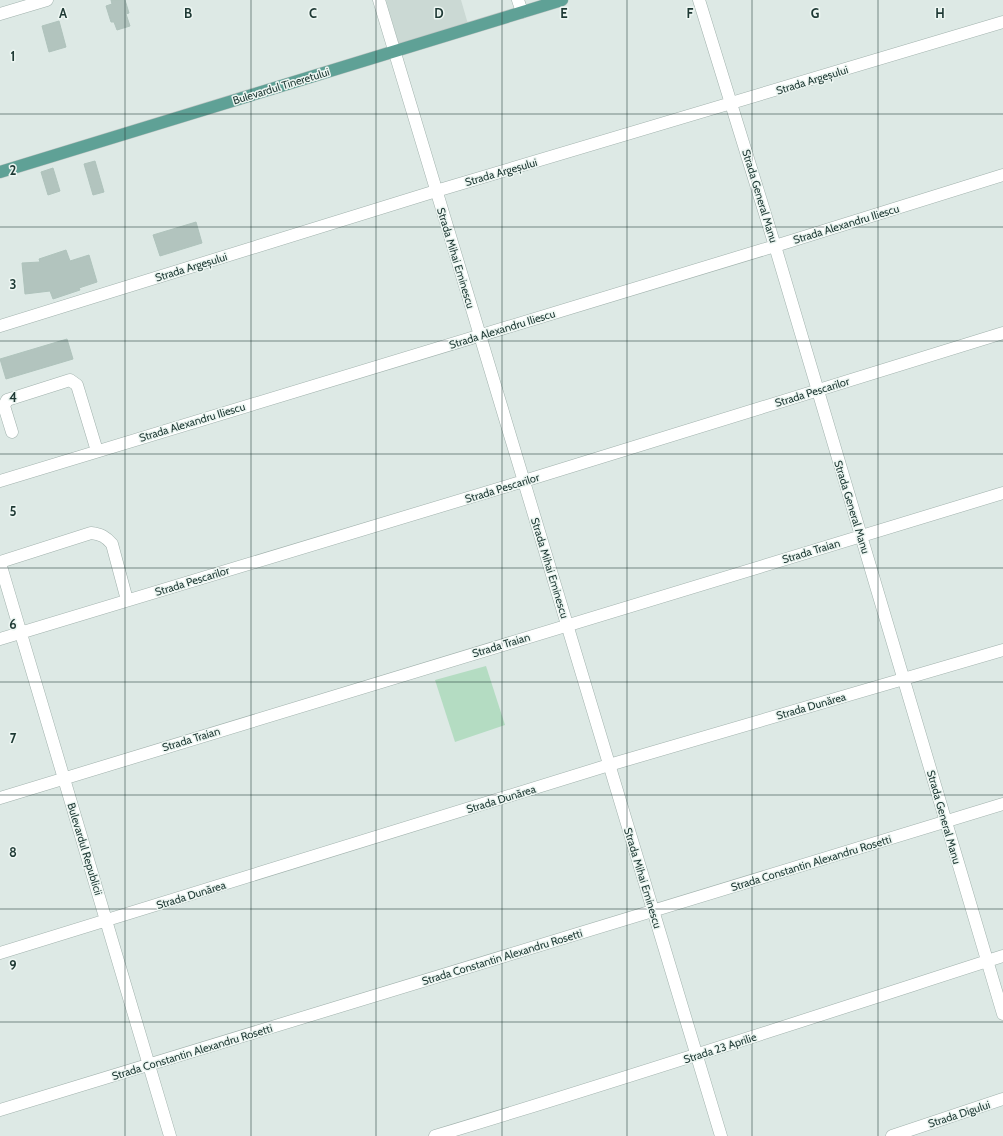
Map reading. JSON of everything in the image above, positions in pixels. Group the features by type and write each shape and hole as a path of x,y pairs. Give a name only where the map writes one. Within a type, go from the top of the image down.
{"main road":[{"name":"Bulevardul Tineretului","path":"0,172 562,0"}],"street":[{"path":"0,14 47,0"},
{"name":"Strada Mihai Eminescu","path":"379,0 721,1136"},
{"path":"518,0 522,12"},
{"name":"Strada General Manu","path":"700,0 775,246 1003,1014"},
{"name":"Strada Argeșului","path":"0,326 436,191 1003,22"},
{"name":"Strada Alexandru Iliescu","path":"0,481 775,246 1003,175"},
{"name":"Strada Pescarilor","path":"0,639 524,481 1003,333"},
{"path":"12,432 4,406 7,400 70,380 77,385 97,451"},
{"name":"Strada Traian","path":"0,798 1003,494"},
{"path":"0,562 92,533 99,534 107,538 112,544 127,600"},
{"name":"Bulevardul Republicii","path":"0,562 170,1136"},
{"name":"Strada Dunărea","path":"0,953 609,765 1003,650"},
{"name":"Strada Constantin Alexandru Rosetti","path":"0,1110 1003,804"},
{"name":"Strada 23 Aprilie","path":"435,1136 697,1056 1003,956"},
{"name":"Strada Digului","path":"892,1136 1003,1100"}],"shaded area":[{"path":"386,0 461,0 468,24 399,45"}],"green space":[{"path":"486,666 505,725 455,742 435,680"}],"building":[{"path":"111,0 125,0 129,13 126,14 130,26 117,30 114,22 111,22 106,6 112,4"},
{"path":"59,21 66,47 49,52 42,26"},
{"path":"95,161 104,192 93,195 84,164"},
{"path":"53,168 60,191 48,195 41,172"},
{"path":"196,222 202,243 160,256 153,235"},
{"path":"66,250 70,261 89,255 97,282 79,288 80,290 53,299 50,291 25,294 22,263 40,262 39,259"},
{"path":"67,339 73,359 6,379 0,359"}]}
